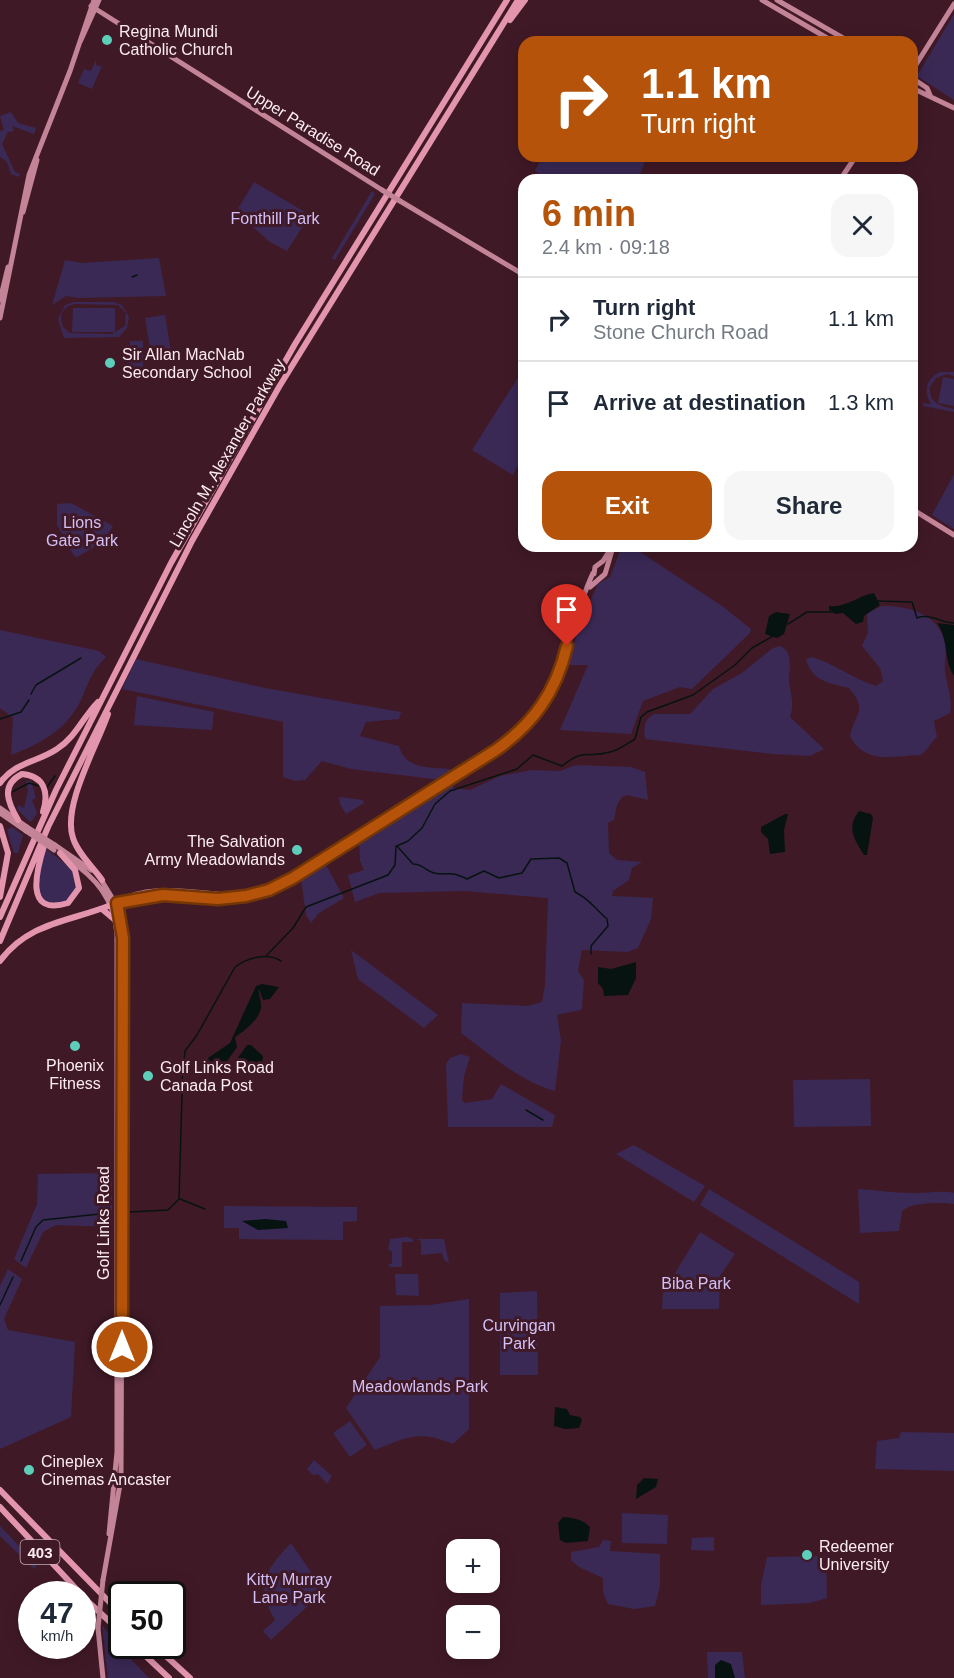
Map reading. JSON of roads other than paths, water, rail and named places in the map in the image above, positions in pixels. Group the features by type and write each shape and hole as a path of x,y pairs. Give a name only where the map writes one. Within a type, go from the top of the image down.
{"highway":[{"name":"Lincoln M. Alexander Parkway","path":"0,917 31,843 102,697 177,553 295,344 505,0"},
{"name":"Lincoln M. Alexander Parkway","path":"0,941 48,827 192,541 298,356 518,0"},
{"path":"501,29 525,0"},
{"path":"0,783 13,769 59,748 79,728 102,697"},
{"path":"102,880 75,844 70,823 113,697"},
{"path":"18,820 8,802 8,786 22,774 36,777 45,789 46,800 31,843"},
{"path":"0,826 8,853 0,897"},
{"path":"48,827 34,884 41,899 57,906 68,903 79,888 75,870 56,849"},
{"path":"0,961 11,948 33,931 114,904"},
{"path":"102,908 108,911 115,920"},
{"path":"0,1484 19,1508"},
{"name":"403","path":"0,1490 108,1600"},
{"name":"403","path":"0,1507 69,1581"},
{"name":"403","path":"96,1608 108,1620"},
{"path":"149,1659 169,1678"},
{"path":"169,1659 190,1678"}],"main road":[{"path":"0,318 20,219 38,152 94,5 99,0"},
{"path":"762,0 828,36"},
{"path":"777,0 834,36"},
{"path":"918,61 954,4"},
{"name":"Upper Paradise Road","path":"94,5 382,190 518,271"},
{"path":"816,31 831,32"},
{"path":"918,82 927,88 930,95"},
{"path":"918,90 954,108"},
{"path":"0,300 11,260"},
{"path":"918,513 954,535"},
{"path":"114,904 163,895 218,899 255,894 293,878 496,750 522,729 554,688 581,601 593,573 609,552"},
{"path":"581,601 592,583 606,571 612,552"},
{"path":"599,565 606,571"},
{"path":"593,573 600,578"},
{"path":"0,808 27,829"},
{"path":"0,813 56,849 97,881 114,904"},
{"path":"56,849 90,868 102,880 114,904"},
{"name":"Golf Links Road","path":"103,1678 98,1628 103,1580 121,1479 114,904"},
{"name":"Golf Links Road","path":"110,1541 115,1482 119,1351 123,938 114,904"},
{"path":"117,1386 121,1395"}],"waterway":[{"path":"132,277 137,275"},
{"path":"876,601 912,602 917,618 931,617 954,623"},
{"path":"788,624 807,612 833,612"},
{"path":"397,846 408,841 422,828 435,804 450,791 517,769 533,755 562,766 581,755 602,754 620,748 635,739 641,717 647,712 693,695 735,665 752,648 773,636"},
{"path":"31,694 36,685 81,658"},
{"path":"0,719 21,712 29,700"},
{"path":"47,787 55,776"},
{"path":"12,792 29,783 39,786"},
{"path":"267,955 293,928 306,907 388,875 395,865 396,846"},
{"path":"397,846 413,864 434,873 453,874 467,879 484,871 499,878 522,873 531,859 559,858 567,863 575,892 589,901 607,919 608,926 591,946 591,954"},
{"path":"182,1080 185,1051 197,1035 235,967 257,957 270,957 281,961"},
{"path":"130,1212 168,1210 179,1199 182,1094"},
{"path":"526,1110 543,1120"},
{"path":"180,1199 205,1209"},
{"path":"21,1261 36,1227 43,1220 109,1213"},
{"path":"0,1305 13,1277"}],"place":[{"name":"Regina Mundi Catholic Church","path":"107,40"},
{"name":"Sir Allan MacNab Secondary School","path":"110,363"},
{"name":"The Salvation Army Meadowlands","path":"297,850"},
{"name":"Phoenix Fitness","path":"75,1046"},
{"name":"Golf Links Road Canada Post","path":"148,1076"},
{"name":"Cineplex Cinemas Ancaster","path":"29,1470"},
{"name":"Redeemer University","path":"807,1555"}],"park label":[{"name":"Fonthill Park","path":"275,218"},
{"name":"Lions Gate Park","path":"82,531"},
{"name":"Biba Park","path":"696,1283"},
{"name":"Curvingan Park","path":"519,1334"},
{"name":"Meadowlands Park","path":"420,1386"},
{"name":"Kitty Murray Lane Park","path":"289,1588"}]}
